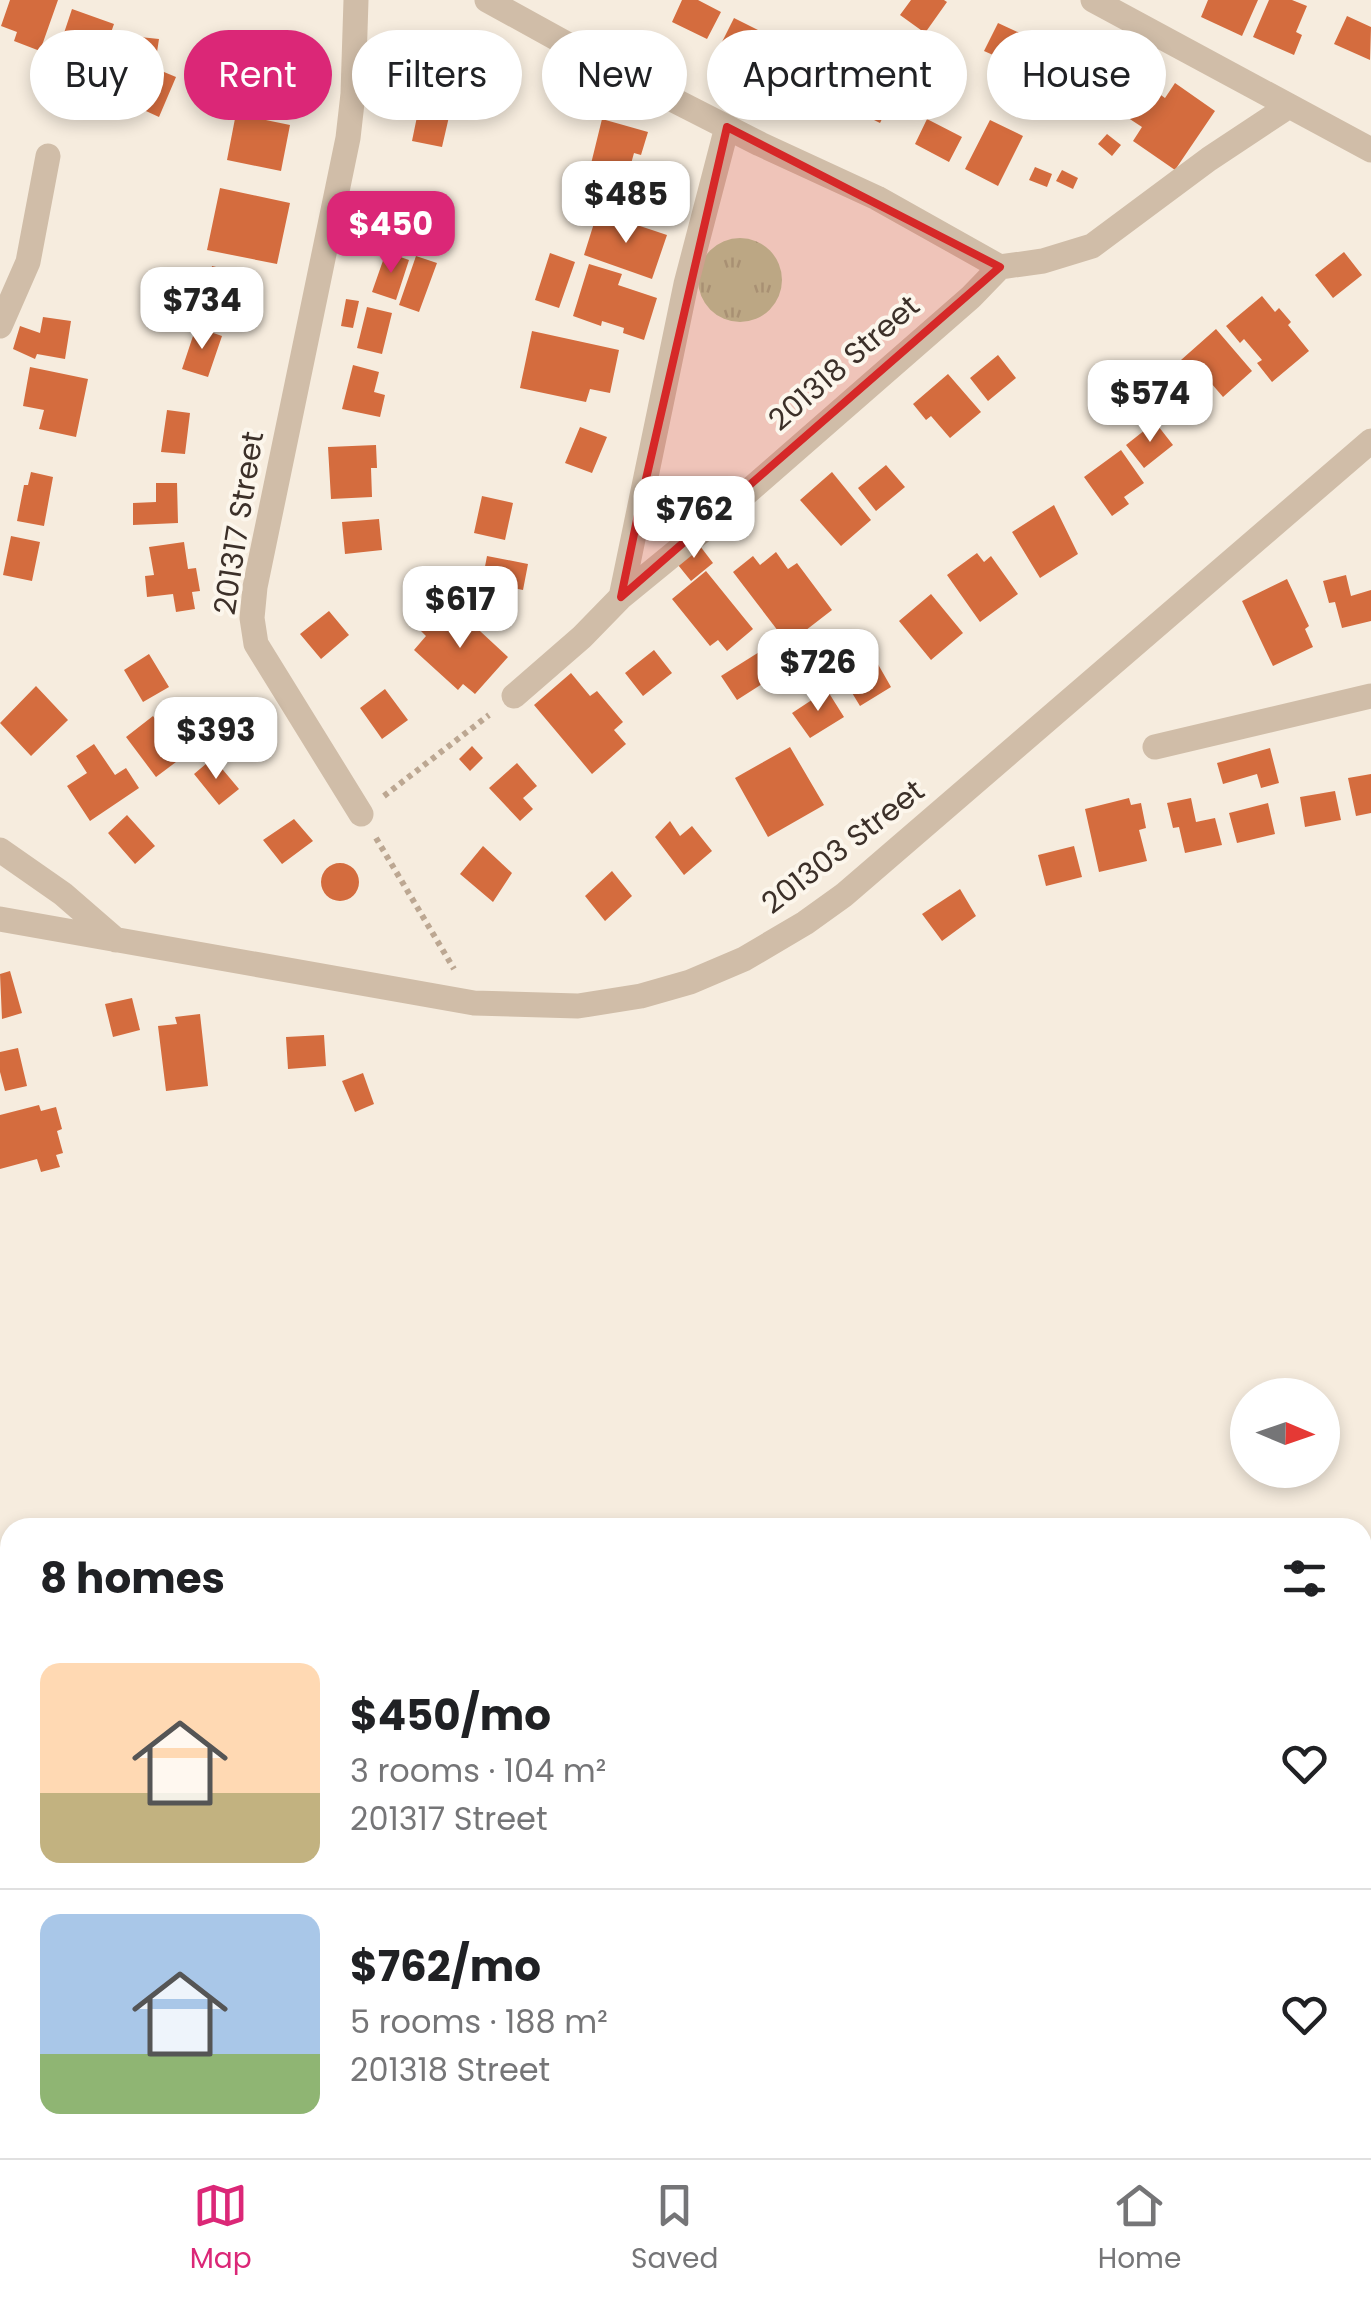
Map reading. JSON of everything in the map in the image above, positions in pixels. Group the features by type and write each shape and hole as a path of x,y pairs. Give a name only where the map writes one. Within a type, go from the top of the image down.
{"street":[{"name":"201317 Street","path":"356,0 348,138 263,543 252,618 256,644 361,814"},
{"path":"488,0 603,64 877,198 1000,268 1043,261 1092,246 1209,159 1289,106"},
{"path":"1093,0 1371,150"},
{"path":"622,597 686,284 727,127"},
{"path":"0,326 28,262 48,156"},
{"name":"201318 Street","path":"514,696 1000,268"},
{"name":"201303 Street","path":"0,919 474,1003 578,1006 642,996 690,982 744,959 844,895 1371,440"},
{"path":"1154,747 1371,696"},
{"path":"0,850 63,894 116,940"}],"path":[{"path":"474,1003 361,814 514,696"}],"highlighted area":[{"path":"727,127 1000,267 621,597 640,505"}],"green space":[{"path":"740,238 756,241 770,250 779,264 779,296 770,310 756,319 740,322 724,319 710,310 701,296 698,280 701,264 710,250 724,241"}],"building":[{"path":"10,0 58,0 47,30 30,30 30,47 14,41 17,32 1,26"},
{"path":"682,0 698,0 721,12 712,30 707,30 707,39 672,22"},
{"path":"911,0 947,2 927,30 921,30 900,15"},
{"path":"1208,0 1258,0 1242,36 1201,17"},
{"path":"1269,0 1292,0 1307,6 1296,32 1302,35 1294,55 1253,37"},
{"path":"72,9 114,24 112,30 65,30"},
{"path":"1347,16 1371,27 1370,60 1334,44"},
{"path":"734,18 758,30 728,30"},
{"path":"998,23 1013,30 994,30"},
{"path":"164,72 176,77 164,105"},
{"path":"1175,83 1215,111 1175,170 1133,141 1142,127 1131,120 1166,120 1166,96"},
{"path":"235,120 290,125 281,171 227,160"},
{"path":"416,120 448,120 442,147 412,141"},
{"path":"602,120 648,132 641,155 634,153 626,182 589,172"},
{"path":"927,120 962,137 949,162 915,144"},
{"path":"990,120 1023,136 998,186 965,169"},
{"path":"1107,134 1121,145 1112,156 1098,144"},
{"path":"1035,167 1052,174 1047,187 1029,180"},
{"path":"1062,170 1078,178 1073,189 1056,181"},
{"path":"220,188 290,203 277,264 207,250"},
{"path":"398,204 427,212 416,249 388,241"},
{"path":"610,216 667,235 652,279 584,255 595,220 608,224"},
{"path":"386,252 409,260 396,300 372,292"},
{"path":"1344,252 1362,275 1333,298 1315,275"},
{"path":"550,253 575,262 559,308 535,300"},
{"path":"416,256 437,263 419,312 399,305"},
{"path":"589,264 622,274 618,285 657,298 644,340 623,333 624,328 602,321 601,326 573,316"},
{"path":"212,266 237,272 227,314 203,308"},
{"path":"1262,296 1275,312 1279,308 1291,322 1288,325 1309,351 1272,382 1257,363 1262,360 1226,326"},
{"path":"346,299 359,301 353,328 341,326"},
{"path":"367,307 392,313 382,354 357,348"},
{"path":"43,317 71,321 65,359 37,354 35,359 13,349 20,326 40,333"},
{"path":"196,327 222,336 208,377 182,369"},
{"path":"1216,329 1252,371 1223,397 1205,376 1199,381 1181,360"},
{"path":"532,331 619,350 610,393 590,389 586,402 520,388"},
{"path":"998,355 1016,378 988,401 970,378"},
{"path":"353,365 379,372 374,392 385,395 380,417 342,409"},
{"path":"30,367 88,379 76,437 39,429 44,410 23,406"},
{"path":"948,374 981,412 950,438 931,416 926,420 913,404"},
{"path":"167,410 190,413 185,454 161,452"},
{"path":"1155,422 1173,445 1144,468 1126,445"},
{"path":"580,427 607,437 592,473 565,463"},
{"path":"376,445 377,468 371,468 372,497 331,499 328,447"},
{"path":"1121,450 1144,483 1124,497 1129,504 1112,516 1084,477"},
{"path":"886,465 905,487 876,511 858,488"},
{"path":"31,472 53,477 44,526 17,521 24,485 28,485"},
{"path":"832,472 871,520 841,546 800,500"},
{"path":"156,483 177,483 178,523 133,525 133,503 156,502"},
{"path":"482,496 513,503 505,540 474,533"},
{"path":"1054,505 1078,554 1040,578 1012,532"},
{"path":"379,519 382,550 345,554 342,522"},
{"path":"11,536 40,542 32,581 3,575"},
{"path":"184,542 188,569 196,568 200,591 192,592 195,609 176,612 173,594 147,597 145,576 154,575 149,547"},
{"path":"697,542 713,563 691,581 674,560"},
{"path":"776,552 788,569 797,563 832,610 788,644 733,572 753,556 760,565"},
{"path":"977,553 984,562 991,556 1018,594 980,622 947,575"},
{"path":"487,556 528,564 523,590 482,582"},
{"path":"706,571 753,629 727,651 718,640 710,646 672,599"},
{"path":"1346,575 1351,596 1371,590 1371,621 1342,628 1335,602 1329,603 1323,581"},
{"path":"1287,579 1309,626 1305,629 1313,647 1273,666 1242,601"},
{"path":"931,594 963,633 931,660 899,621"},
{"path":"453,606 508,657 475,694 463,684 458,690 414,650 426,636 421,631 432,619 437,624"},
{"path":"329,611 349,635 321,659 300,634"},
{"path":"764,649 779,673 737,700 721,676"},
{"path":"654,650 672,673 643,696 625,673"},
{"path":"149,654 169,687 143,702 124,670"},
{"path":"875,659 891,687 860,706 843,678"},
{"path":"571,673 590,696 597,691 623,722 614,730 626,744 592,774 534,705"},
{"path":"36,686 68,720 31,756 0,723"},
{"path":"385,689 408,720 382,739 360,708"},
{"path":"827,690 844,717 810,738 792,713"},
{"path":"173,708 200,744 156,777 126,737 153,716 156,720"},
{"path":"94,744 115,775 126,768 139,788 90,821 67,786 87,773 76,756"},
{"path":"472,746 483,758 470,771 459,759"},
{"path":"790,747 824,805 768,837 735,778"},
{"path":"1270,748 1279,783 1261,788 1257,774 1223,784 1217,763"},
{"path":"213,758 239,789 219,805 194,774"},
{"path":"517,763 537,786 523,798 533,809 520,821 489,788"},
{"path":"1371,774 1371,813 1356,816 1348,778"},
{"path":"1335,791 1341,820 1305,827 1300,797"},
{"path":"1129,798 1131,805 1141,803 1146,828 1139,830 1147,861 1099,872 1085,809"},
{"path":"1191,798 1196,822 1215,818 1222,845 1185,853 1179,827 1173,828 1167,803"},
{"path":"1268,803 1275,834 1237,843 1229,813"},
{"path":"127,815 155,846 135,864 108,833"},
{"path":"294,819 313,841 282,864 263,840"},
{"path":"670,821 680,836 692,826 712,851 684,875 655,837"},
{"path":"483,846 512,873 493,902 460,874"},
{"path":"1074,846 1082,877 1046,886 1038,855"},
{"path":"340,863 353,869 359,882 353,895 340,901 327,895 321,882 327,869"},
{"path":"612,871 632,896 605,921 585,896"},
{"path":"960,889 976,916 942,941 922,914"},
{"path":"10,971 22,1013 2,1019 0,974"},
{"path":"132,998 140,1030 113,1037 105,1004"},
{"path":"200,1014 208,1086 166,1091 158,1026 177,1024 175,1017"},
{"path":"324,1035 326,1066 288,1069 286,1037"},
{"path":"18,1048 27,1086 5,1091 0,1052"},
{"path":"363,1073 374,1104 355,1112 342,1081"},
{"path":"39,1105 41,1111 56,1107 62,1129 57,1131 63,1153 56,1155 60,1167 41,1172 37,1159 0,1169 0,1115"}]}
